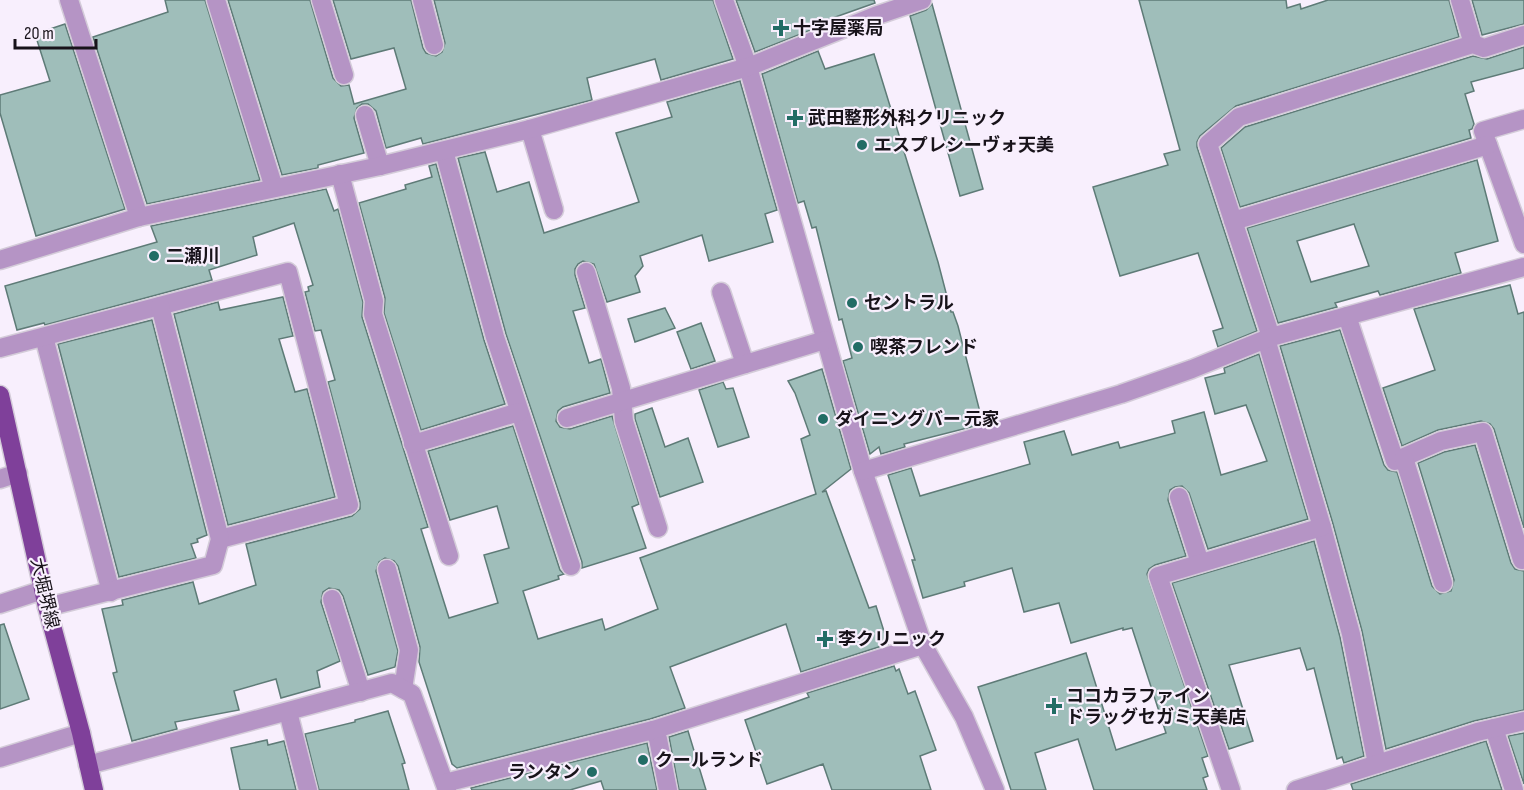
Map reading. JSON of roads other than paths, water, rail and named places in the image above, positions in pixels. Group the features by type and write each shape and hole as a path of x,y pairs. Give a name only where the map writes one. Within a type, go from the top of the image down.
{"main road":[{"name":"大堀堺線","path":"0,396 45,598 94,790"}],"street":[{"path":"69,0 139,217"},
{"path":"216,0 274,188"},
{"path":"321,0 344,75"},
{"path":"422,0 434,45"},
{"path":"724,0 748,67 863,471 923,645 964,717 995,790"},
{"path":"0,260 139,217 380,166 530,129 748,67 872,8 922,0"},
{"path":"1460,0 1473,44"},
{"path":"1377,764 1351,634 1322,527 1269,338 1208,144 1239,117 1473,44 1484,48 1524,35"},
{"path":"365,116 380,166"},
{"path":"1524,119 1483,131 1524,244"},
{"path":"530,129 554,210"},
{"path":"1233,221 1488,145"},
{"path":"444,151 495,337 572,566"},
{"path":"340,174 374,301 373,314 449,555"},
{"path":"863,471 1121,394 1269,338 1524,267"},
{"path":"0,348 288,272 349,505 220,539"},
{"path":"586,272 621,388 624,421 658,528"},
{"path":"721,292 745,364"},
{"path":"0,604 111,592 213,565 220,539 160,306"},
{"path":"1347,316 1395,461 1441,441 1483,432 1522,560"},
{"path":"44,337 111,592"},
{"path":"567,418 825,340"},
{"path":"413,444 519,412"},
{"path":"1404,458 1443,583"},
{"path":"0,479 18,473"},
{"path":"1179,497 1200,563"},
{"path":"1231,790 1158,576 1322,527"},
{"path":"387,569 409,650 403,689"},
{"path":"332,599 361,692"},
{"path":"88,765 392,683 412,694 446,786 653,730 923,645"},
{"path":"288,712 308,790"},
{"path":"1296,790 1337,784 1377,764 1524,721"},
{"path":"1494,728 1514,790"},
{"path":"653,730 658,739 669,790"},
{"path":"0,758 81,733"}],"place":[{"name":"十字屋薬局","path":"781,28"},
{"name":"武田整形外科クリニック","path":"795,118"},
{"name":"エスプレシーヴォ天美","path":"862,145"},
{"name":"二瀬川","path":"154,256"},
{"name":"セントラル","path":"852,303"},
{"name":"喫茶フレンド","path":"858,347"},
{"name":"ダイニングバー 元家","path":"823,419"},
{"name":"李クリニック","path":"825,639"},
{"name":"ココカラファイン ドラッグセガミ天美店","path":"1054,706"},
{"name":"クールランド","path":"643,760"},
{"name":"ランタン","path":"592,772"}]}
